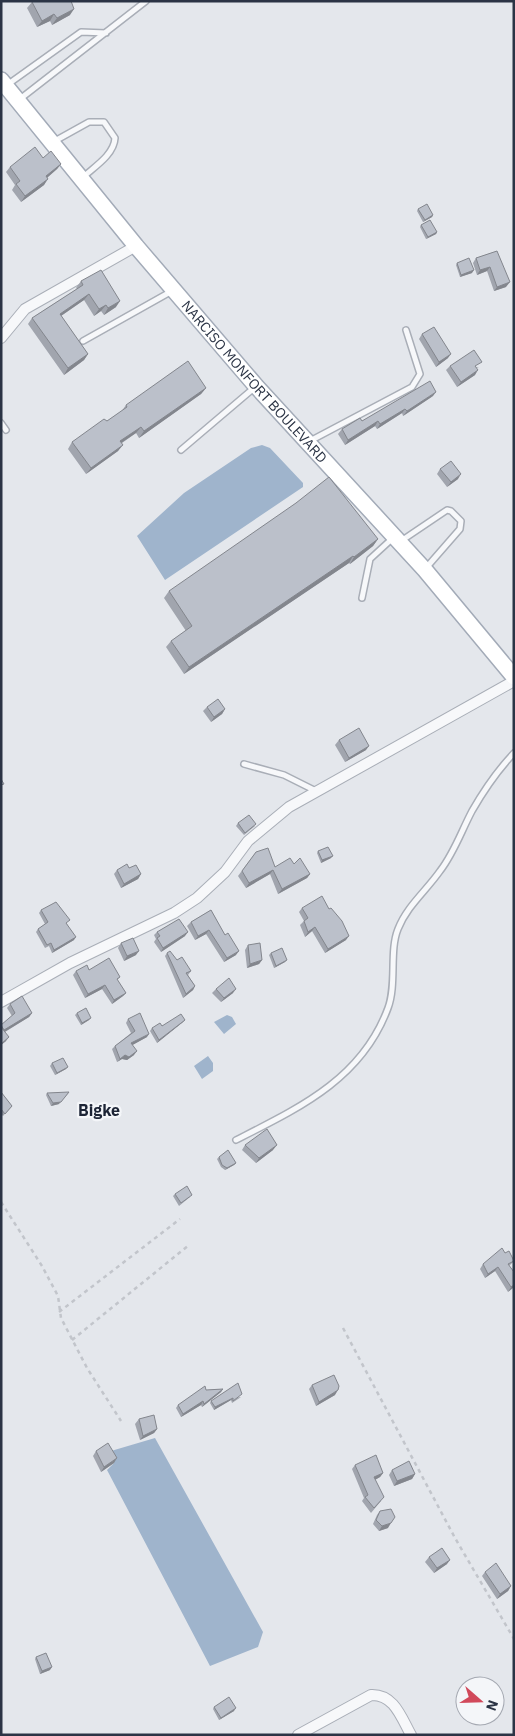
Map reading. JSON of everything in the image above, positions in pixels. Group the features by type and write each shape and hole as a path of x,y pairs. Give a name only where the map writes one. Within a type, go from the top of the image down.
{"main road":[{"name":"NARCISO MONFORT BOULEVARD","path":"4,83 136,246 256,386 425,570 514,677"}],"street":[{"path":"1,338 25,309 136,246"},
{"path":"1,1002 70,963 174,913 197,898 225,872 248,841 289,807 514,681"},
{"path":"298,1735 371,1695 379,1695 392,1702 411,1735"}],"lane":[{"path":"18,100 146,1"},
{"path":"4,83 81,32 106,33"},
{"path":"51,143 89,122 104,122 115,138 115,145 81,179"},
{"path":"83,341 175,290"},
{"path":"308,442 412,387 420,374 406,330"},
{"path":"181,450 256,386"},
{"path":"1,424 6,430"},
{"path":"362,598 370,559 397,540 447,510 451,511 461,521 460,530 425,570"},
{"path":"236,1140 306,1104 340,1079 367,1050 389,1006 397,930 408,908 440,872 494,775 514,754"},
{"path":"244,764 284,775 316,791"}],"path":[{"path":"1,1202 51,1282 60,1304 59,1312 72,1340 121,1422"},
{"path":"59,1312 180,1219"},
{"path":"72,1340 190,1245"},
{"path":"343,1328 455,1538 514,1639"}],"water":[{"path":"262,445 270,448 303,483 303,487 165,580 137,536 184,493 251,448"},
{"path":"227,1015 232,1017 236,1024 224,1034 214,1022"},
{"path":"208,1056 213,1063 213,1071 202,1079 194,1066"},
{"path":"155,1438 263,1632 258,1647 210,1666 107,1470 114,1463 111,1451"}],"building":[{"path":"33,1 71,1 74,9 57,18 54,14 42,21"},
{"path":"35,147 43,158 51,151 61,164 46,176 48,179 25,196 16,184 20,181 10,167"},
{"path":"427,204 433,215 425,220 418,209"},
{"path":"430,220 437,232 428,237 421,225"},
{"path":"497,251 510,282 497,287 490,267 480,270 476,258"},
{"path":"469,258 474,270 461,275 457,263"},
{"path":"101,270 120,301 108,308 106,305 99,309 89,294 60,314 88,354 68,368 32,318 83,285 81,281"},
{"path":"434,327 451,354 439,362 422,334"},
{"path":"474,350 482,362 475,366 478,370 461,382 450,366"},
{"path":"188,361 206,388 144,431 141,427 120,441 123,445 91,468 72,442 104,419 107,421 127,407 126,405"},
{"path":"430,381 436,392 407,411 405,409 380,424 378,421 348,440 342,429 360,418 362,421"},
{"path":"451,461 461,474 451,482 440,469"},
{"path":"329,477 378,539 189,667 171,641 192,626 169,591 296,503"},
{"path":"218,699 225,709 214,717 207,707"},
{"path":"359,728 369,746 349,758 339,740"},
{"path":"249,815 256,824 245,833 238,823"},
{"path":"328,847 333,856 322,860 318,851"},
{"path":"268,848 275,867 290,858 294,864 300,858 310,874 282,889 273,870 249,883 242,871 256,852"},
{"path":"127,864 129,868 136,865 141,874 124,884 117,870"},
{"path":"322,896 329,909 331,908 342,921 349,936 328,949 315,927 308,932 304,921 308,918 302,908"},
{"path":"56,902 70,920 66,923 76,937 54,950 51,943 47,945 38,929 48,922 41,910"},
{"path":"211,910 225,935 228,933 239,951 227,958 209,930 198,936 191,922"},
{"path":"179,919 188,932 163,948 157,938 160,936 157,932"},
{"path":"133,938 139,951 127,956 121,943"},
{"path":"260,943 262,960 250,964 248,945"},
{"path":"282,948 287,960 276,966 271,953"},
{"path":"170,951 177,960 182,957 191,971 186,973 195,986 186,994 167,953"},
{"path":"109,958 120,977 117,979 126,993 114,1000 105,985 88,994 76,971 87,965 89,970"},
{"path":"229,978 236,989 224,998 216,989"},
{"path":"22,996 32,1013 4,1030 1,1025 15,1013 10,1004"},
{"path":"86,1008 91,1018 82,1023 77,1013"},
{"path":"140,1013 149,1034 131,1043 137,1051 129,1057 125,1055 120,1059 115,1046 135,1031 128,1019"},
{"path":"181,1014 185,1020 159,1040 152,1028 160,1023 162,1026"},
{"path":"1,1027 9,1037 1,1044"},
{"path":"63,1058 68,1067 57,1073 52,1063"},
{"path":"1,1092 12,1106 5,1114 1,1109"},
{"path":"69,1092 61,1102 53,1103 47,1093"},
{"path":"267,1129 277,1145 259,1158 245,1145"},
{"path":"228,1150 236,1163 227,1168 222,1165 219,1157"},
{"path":"187,1186 192,1195 181,1203 175,1194"},
{"path":"502,1248 505,1253 509,1251 514,1261 508,1264 514,1272 514,1285 511,1287 498,1267 488,1274 483,1264"},
{"path":"334,1375 339,1386 338,1390 319,1402 312,1385"},
{"path":"238,1383 242,1394 233,1401 233,1398 215,1407 211,1401"},
{"path":"205,1386 206,1390 223,1389 204,1404 203,1401 183,1414 178,1405"},
{"path":"154,1415 157,1429 143,1436 139,1419"},
{"path":"108,1443 117,1458 104,1467 96,1451"},
{"path":"376,1455 383,1473 374,1477 384,1497 374,1508 365,1497 368,1495 355,1465"},
{"path":"409,1461 415,1474 397,1481 392,1470"},
{"path":"391,1509 395,1517 391,1523 382,1526 376,1520 380,1511"},
{"path":"442,1548 450,1560 437,1568 429,1557"},
{"path":"496,1563 511,1586 500,1594 485,1572"},
{"path":"46,1653 52,1667 42,1671 36,1657"},
{"path":"229,1697 236,1708 221,1718 214,1707"}],"district":[{"name":"Bigke","path":"99,1110"}]}
